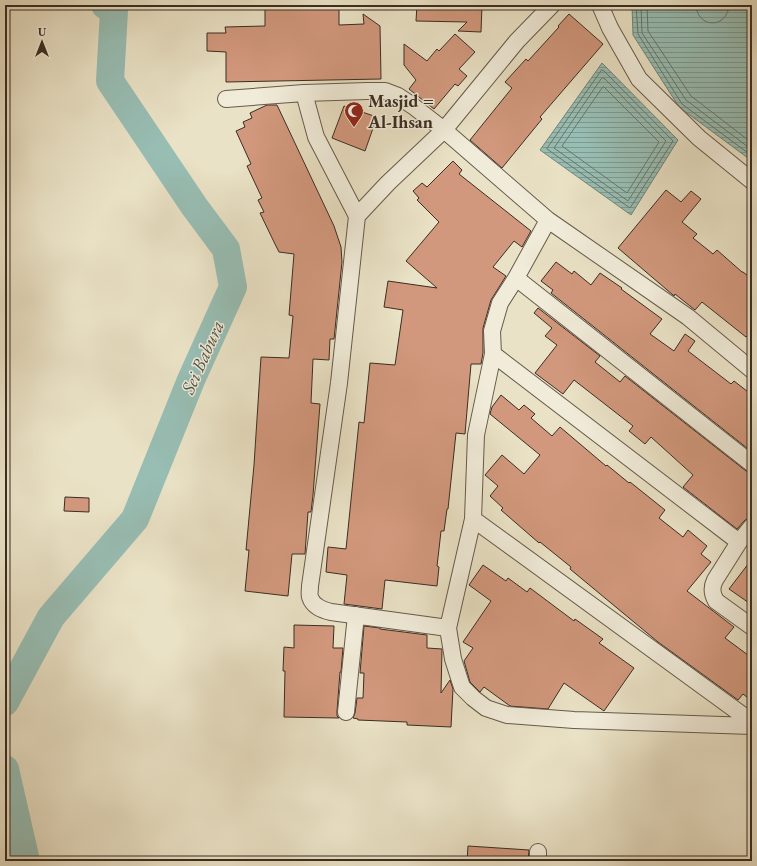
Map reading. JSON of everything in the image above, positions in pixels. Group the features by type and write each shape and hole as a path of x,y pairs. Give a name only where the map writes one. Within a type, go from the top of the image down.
{"street":[{"path":"356,216 388,183 444,130 517,41 552,5"},
{"path":"600,5 610,28 639,79 699,138 752,181"},
{"path":"226,99 304,93 385,91 398,96 444,130 548,220 688,317 752,370"},
{"path":"304,93 316,137 356,216 339,384 310,586 310,597 321,609 331,612 448,628"},
{"path":"548,220 516,278 500,303 492,331 493,354 476,435 473,519 448,628 453,659 462,687 486,708 507,715 574,720 752,726"},
{"path":"516,278 752,464"},
{"path":"493,354 739,542"},
{"path":"473,519 752,722"},
{"path":"752,526 739,542 715,580 712,591 716,601 752,627"},
{"path":"346,712 356,616"}],"water":[{"path":"632,5 710,5 712,9 714,5 752,5 752,161 679,107 633,35"},
{"path":"602,63 678,140 631,215 540,150"}],"building":[{"path":"265,5 339,5 339,25 364,24 363,14 380,26 381,79 226,82 226,52 207,51 207,33 226,33 225,27 265,26"},
{"path":"417,5 482,5 481,32 458,31 467,22 416,21"},
{"path":"569,14 603,44 540,117 542,119 502,168 470,140 512,88 505,82 526,59 528,61"},
{"path":"455,34 475,52 459,69 467,76 458,86 455,84 434,109 409,89 416,80 404,65 404,44 427,61 437,49 439,51"},
{"path":"267,105 277,105 334,226 341,247 342,262 334,339 330,339 329,360 313,359 311,403 320,404 313,495 311,512 308,512 305,554 292,554 288,596 245,591 249,550 246,550 254,465 261,357 289,358 293,316 289,315 294,254 279,252 260,213 264,212 258,200 262,198 247,166 251,164 236,131 245,127 243,122 252,118 250,113"},
{"name":"Masjid = Al-Ihsan","path":"344,106 377,117 365,151 332,138"},
{"path":"453,161 462,170 459,174 531,231 522,247 514,241 493,267 506,276 491,300 483,328 483,353 481,364 471,364 465,434 456,433 448,509 444,531 441,531 437,566 439,567 437,586 385,580 382,609 344,604 347,575 326,572 328,547 346,549 359,422 364,423 370,363 395,365 403,310 384,307 388,281 437,288 406,261 439,222 417,200 419,198 413,191 422,183 427,187"},
{"path":"666,190 681,202 691,191 701,199 682,222 697,234 693,238 713,254 717,250 752,279 752,341 702,302 695,310 675,294 674,296 618,248"},
{"path":"556,262 572,274 574,271 591,285 600,273 662,319 650,334 674,351 685,334 695,341 688,351 731,384 734,381 752,395 752,452 551,293 553,290 541,281"},
{"path":"538,308 600,356 595,362 620,382 625,376 746,471 752,473 752,514 750,517 737,529 683,487 693,475 651,437 645,444 629,431 633,426 574,380 563,394 535,373 557,345 545,336 552,328 534,313"},
{"path":"501,395 519,410 524,405 535,414 531,418 552,436 560,427 606,466 607,465 629,483 630,482 665,510 659,518 683,537 688,530 707,546 701,554 711,562 687,591 734,627 725,638 752,658 752,701 743,694 738,700 658,642 570,569 571,567 540,542 539,543 501,510 503,508 490,496 498,486 485,475 502,455 524,474 540,455 490,414 492,407"},
{"path":"65,497 89,498 89,512 64,511"},
{"path":"752,559 752,605 729,589"},
{"path":"483,565 506,581 508,578 527,592 530,588 574,621 575,619 603,639 599,643 634,668 604,711 564,683 548,709 510,706 484,687 480,692 470,682 464,661 473,648 463,642 491,601 469,585"},
{"path":"294,625 334,626 333,648 343,648 337,711 337,716 339,718 284,717 284,647 294,648"},
{"path":"364,626 427,635 427,648 442,649 441,693 450,680 453,689 451,727 407,725 407,722 358,720 353,718 357,698 363,698 364,673 360,673"},
{"path":"468,846 529,850 528,861 467,861"}],"waterway":[{"name":"Sei Babura","path":"5,702 51,617 135,519 191,380 233,287 226,249 194,206 110,81 114,11 105,5"},
{"name":"Sei Babura","path":"5,769 26,861"}],"place":[{"name":"Masjid = Al-Ihsan","path":"354,128"}]}
